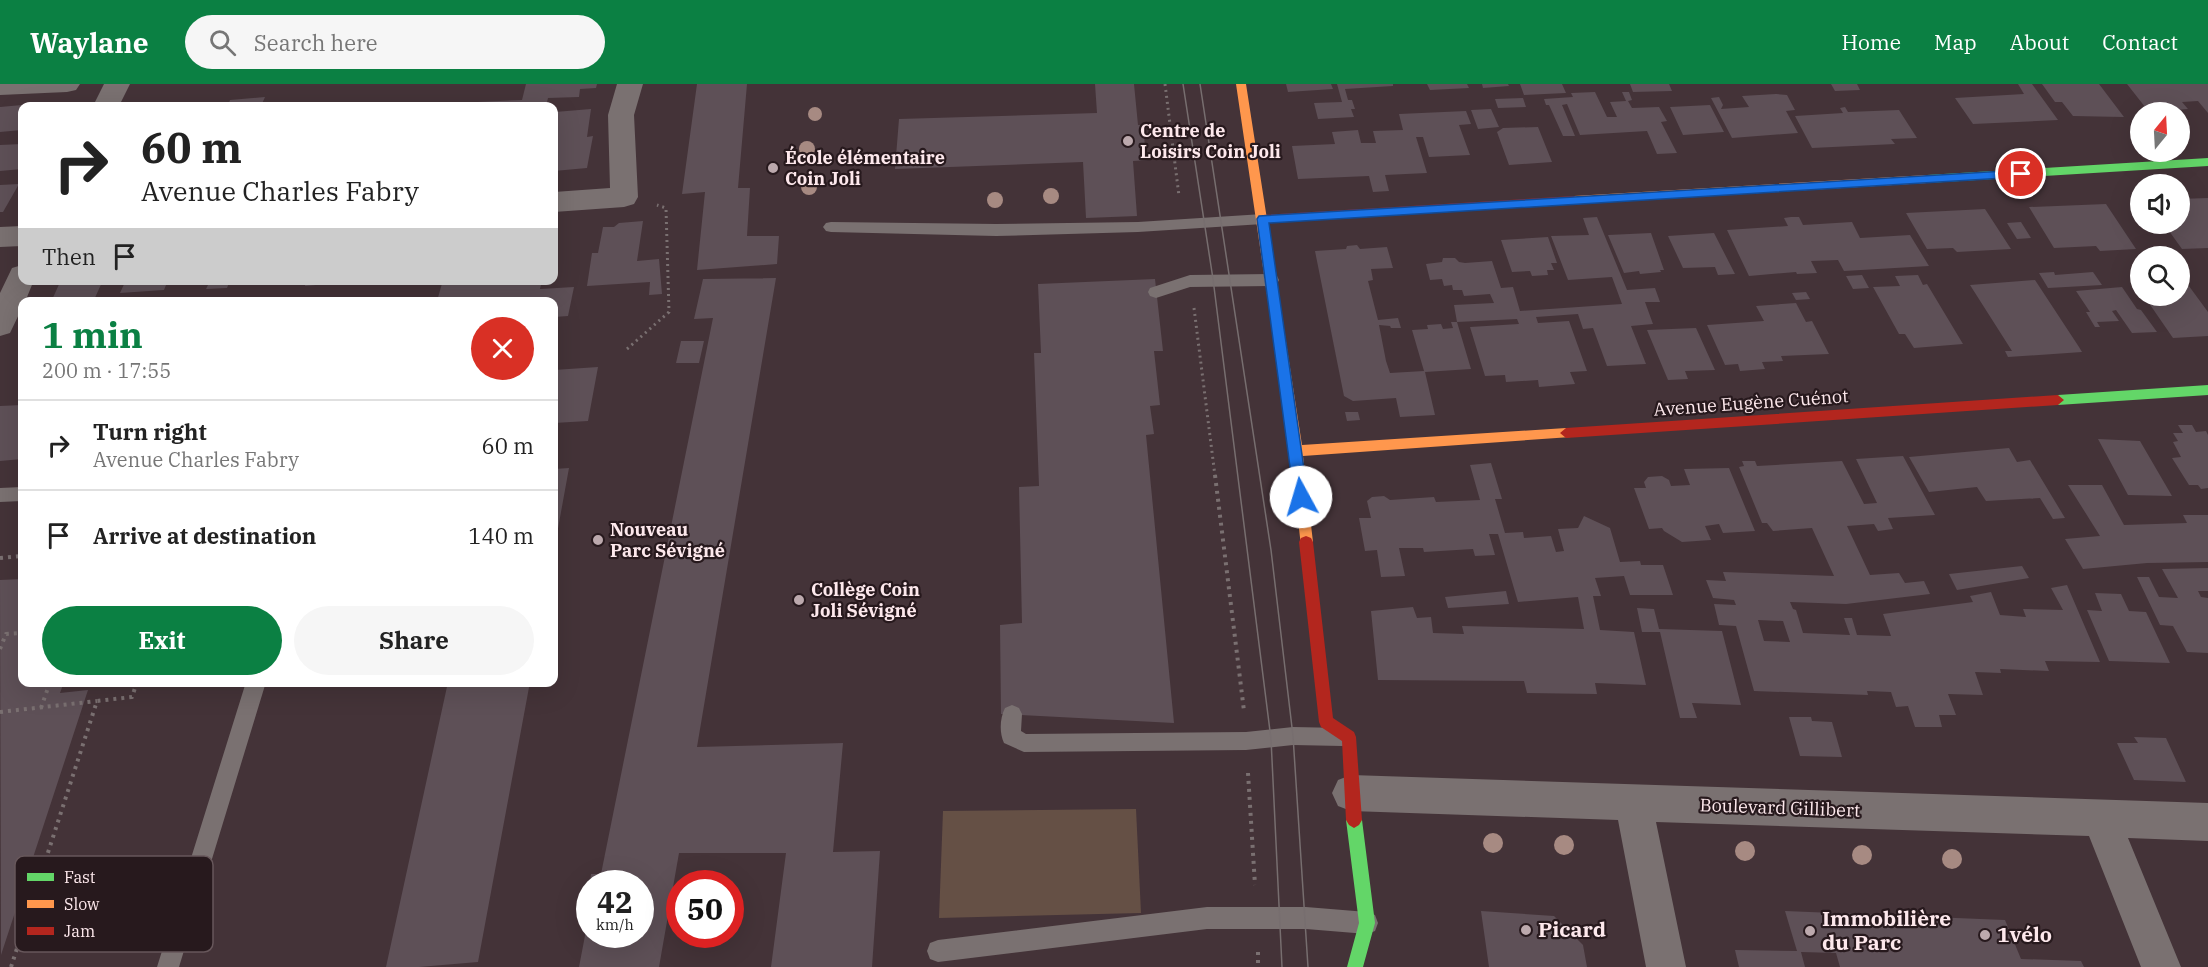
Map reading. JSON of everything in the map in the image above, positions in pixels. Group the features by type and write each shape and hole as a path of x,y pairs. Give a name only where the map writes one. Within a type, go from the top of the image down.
{"street":[{"path":"0,87 67,84"},
{"path":"108,102 117,84"},
{"path":"558,201 624,197 621,115 630,84"},
{"path":"1241,84 1296,451 1326,722 1349,737 1351,793 1367,923 1355,967"},
{"path":"1263,219 2208,162"},
{"path":"0,237 18,236"},
{"path":"0,325 18,285"},
{"name":"Avenue Eugène Cuénot","path":"1296,451 2208,390"},
{"name":"Boulevard Gillibert","path":"1351,793 2208,822"},
{"path":"1634,804 1666,967"},
{"path":"2101,819 2161,967"}],"lane":[{"path":"831,227 996,230 1183,225 1263,219"},
{"path":"1156,292 1190,281 1271,280"},
{"path":"0,495 18,494"},
{"path":"202,856 254,687"},
{"path":"1012,714 1011,736 1024,743 1246,741 1293,736 1349,737"},
{"path":"938,951 1207,918 1306,918 1367,923"},
{"path":"168,967 173,952"}],"path":[{"path":"1165,84 1183,225"},
{"path":"624,197 666,208 669,312 627,349"},
{"path":"1190,281 1241,676 1257,918 1258,967"},
{"path":"0,558 18,556"},
{"path":"0,649 6,634 18,633"},
{"path":"40,708 48,687"},
{"path":"0,712 132,697 135,687"},
{"path":"47,856 97,702"},
{"path":"11,967 16,952"}],"shaded area":[{"path":"1136,809 1141,913 939,918 943,811"}],"building":[{"path":"526,84 597,84 596,88 580,89 579,97 548,98 547,102 477,102 522,100"},
{"path":"697,84 747,84 738,188 750,188 747,236 779,236 777,264 697,270 705,192 682,194"},
{"path":"1095,84 1134,84 1138,125 1143,125 1146,158 1149,160 1133,161 1137,216 1086,218 1083,162 895,169 899,119 1097,113"},
{"path":"1286,84 1331,84 1333,89 1288,92"},
{"path":"1337,84 1393,84 1393,86 1345,89 1348,100 1352,100 1355,109 1351,109 1354,117 1318,119 1314,103 1342,102"},
{"path":"1427,84 1467,84 1469,88 1430,90"},
{"path":"1482,84 1508,84 1509,86 1483,88"},
{"path":"1520,84 1562,84 1566,93 1524,95"},
{"path":"1630,84 1669,84 1672,91 1633,92"},
{"path":"1831,84 1857,84 1860,90 1835,91"},
{"path":"2018,84 2032,84 2058,120 1973,124 1955,98 2024,94"},
{"path":"2042,84 2099,84 2124,117 2073,116 2062,102 2055,102"},
{"path":"2127,84 2208,84 2208,113 2198,101 2141,102"},
{"path":"1595,92 1607,117 1617,117 1610,102 1626,101 1622,92 1629,92 1632,100 1628,101 1632,108 1659,107 1667,121 1661,122 1677,153 1657,154 1647,131 1580,135 1567,104 1562,105 1575,136 1563,136 1544,99 1573,97 1571,93"},
{"path":"1787,95 1795,110 1786,111 1798,133 1732,138 1711,98 1719,97 1723,105 1721,109 1749,107 1742,96"},
{"path":"265,97 263,102 229,102 230,100"},
{"path":"1523,98 1526,107 1498,108 1495,99"},
{"path":"18,105 18,130 0,132 0,107"},
{"path":"1710,105 1724,132 1683,135 1670,107"},
{"path":"1845,107 1848,112 1899,110 1917,138 1891,139 1895,144 1812,148 1795,116 1843,113 1840,108"},
{"path":"591,109 587,137 593,136 587,168 558,171 558,112"},
{"path":"1491,109 1499,127 1478,129 1471,110"},
{"path":"1466,111 1471,124 1459,125 1470,155 1429,157 1423,137 1416,137 1427,173 1385,175 1389,191 1373,192 1369,176 1298,179 1292,146 1335,144 1332,132 1358,130 1361,143 1376,143 1373,131 1403,130 1399,114"},
{"path":"1538,127 1552,162 1509,165 1497,132 1503,128"},
{"path":"18,144 18,169 0,171 0,145"},
{"path":"18,184 3,212 0,212 0,185"},
{"path":"2208,198 2208,248 2190,249 2190,246 2180,246 2171,234 2190,234 2190,199"},
{"path":"2106,204 2134,246 2130,246 2130,249 2100,251 2096,246 2054,248 2029,207"},
{"path":"1985,209 2011,249 1957,252 1953,248 1927,249 1906,213"},
{"path":"1597,217 1627,290 1655,288 1660,302 1645,302 1653,324 1631,326 1646,364 1607,366 1593,328 1583,329 1578,314 1536,317 1538,323 1569,321 1587,371 1570,372 1575,384 1539,387 1538,380 1506,382 1505,375 1485,376 1470,327 1519,324 1517,319 1457,322 1454,305 1494,303 1490,294 1464,296 1462,290 1453,290 1452,285 1444,286 1442,279 1430,280 1426,264 1442,262 1443,258 1455,258 1465,263 1492,261 1501,288 1513,287 1520,311 1622,304 1612,277 1568,280 1551,236 1589,235 1583,218"},
{"path":"1799,217 1803,225 1852,222 1860,238 1910,235 1929,266 1844,271 1838,260 1811,261 1817,273 1797,274 1796,272 1749,276 1727,230 1788,226 1784,218"},
{"path":"643,221 637,261 659,259 662,294 649,295 650,282 587,286 592,253 598,253 603,227"},
{"path":"2021,222 2031,238 2017,239 2007,223"},
{"path":"1651,233 1664,270 1640,274 1639,271 1624,273 1608,235"},
{"path":"1714,233 1735,274 1718,275 1715,267 1683,268 1668,236"},
{"path":"1548,237 1557,263 1551,263 1554,270 1547,270 1548,275 1532,276 1530,271 1512,272 1501,240"},
{"path":"1357,245 1360,249 1387,247 1393,268 1371,269 1373,280 1368,281 1378,320 1398,318 1401,328 1379,325 1390,373 1424,371 1412,330 1428,329 1427,325 1441,324 1443,329 1453,328 1451,322 1457,322 1471,369 1425,372 1435,415 1400,417 1396,398 1353,401 1344,396 1315,251 1346,249 1347,246"},
{"path":"2054,272 2055,275 2093,272 2102,285 2048,288 2039,273"},
{"path":"1862,275 1869,288 1853,289 1846,276"},
{"path":"1918,275 1923,285 1927,284 1963,344 1914,348 1905,334 1899,334 1873,287 1900,286 1895,276"},
{"path":"776,278 697,747 843,743 833,852 880,851 872,967 771,967 786,853 679,853 676,870 666,870 666,927 659,967 579,967 583,948 654,948 654,870 602,870 713,318 694,319 703,279"},
{"path":"1155,279 1163,351 1154,351 1160,405 1150,406 1154,434 1146,435 1174,723 1001,714 1000,625 1022,623 1019,487 1039,486 1034,353 1041,353 1038,284"},
{"path":"2035,280 2082,352 2008,357 2005,351 2012,351 1970,285"},
{"path":"59,285 101,285 95,297 53,297"},
{"path":"124,285 166,285 164,290 120,293"},
{"path":"208,285 228,285 227,288 206,289"},
{"path":"442,285 541,285 540,289 574,287 568,316 558,317 558,297 438,297"},
{"path":"2122,287 2130,299 2130,306 2141,310 2157,332 2132,333 2116,310 2112,311 2119,321 2097,322 2100,327 2095,327 2086,312 2090,312 2076,291"},
{"path":"2190,287 2208,312 2208,336 2173,338 2151,306 2190,306"},
{"path":"1806,292 1810,299 1796,300 1792,293"},
{"path":"1796,303 1806,322 1812,321 1829,354 1781,356 1783,361 1762,362 1765,369 1740,371 1738,364 1725,365 1707,325 1764,321 1756,306"},
{"path":"1696,328 1715,370 1685,371 1688,379 1668,380 1647,330"},
{"path":"681,341 704,341 699,363 676,363"},
{"path":"598,367 588,421 558,423 558,370"},
{"path":"18,405 18,459 0,461 0,406"},
{"path":"1345,412 1358,412 1360,420 1347,421"},
{"path":"2178,425 2192,425 2196,432 2206,431 2208,435 2208,488 2201,489 2198,485 2189,485 2172,458 2181,457 2173,442 2178,441 2173,433 2183,433"},
{"path":"2098,439 2140,441 2172,496 2128,495"},
{"path":"2009,448 2017,462 2030,460 2065,518 2053,519 2040,498 1986,501 1977,487 1929,492 1909,457"},
{"path":"1903,456 1935,515 1888,518 1893,529 1878,531 1874,524 1847,526 1870,575 1899,573 1905,583 1924,581 1930,594 1846,604 1790,602 1796,610 1803,633 1850,635 1844,618 1852,618 1857,635 1891,636 1883,614 1973,602 1970,596 1991,592 2000,615 2026,617 2023,609 2063,610 2051,588 2067,585 2100,662 2045,661 2049,671 2000,669 2001,673 1975,672 1983,695 1948,694 1956,715 1939,715 1942,727 1915,727 1908,706 1896,707 1891,692 1867,691 1868,695 1754,691 1736,626 1719,625 1714,604 1736,605 1734,600 1713,598 1706,580 1726,581 1723,572 1834,576 1812,528 1773,531 1767,523 1762,523 1739,467 1744,466 1742,461 1755,461 1757,466 1842,461 1864,504 1877,503 1856,459","holes":["1758,620 1783,621 1790,642 1764,641"]},
{"path":"1491,463 1502,499 1495,499 1505,533 1523,532 1524,538 1551,536 1556,552 1564,551 1558,529 1578,528 1584,516 1610,528 1620,562 1640,561 1641,565 1663,565 1673,595 1630,595 1624,576 1595,578 1601,596 1593,596 1600,630 1634,632 1646,685 1595,683 1597,694 1527,693 1524,681 1378,680 1371,611 1413,607 1417,618 1431,617 1433,633 1464,634 1462,626 1584,629 1578,597 1518,602 1498,534 1489,534 1495,555 1475,556 1473,549 1424,552 1423,548 1399,548 1405,576 1381,577 1377,550 1365,551 1359,518 1371,518 1367,501 1372,497 1384,496 1390,500 1434,497 1436,502 1480,500 1470,465"},
{"path":"569,468 558,528 558,469"},
{"path":"1729,468 1755,531 1723,533 1719,524 1705,526 1711,540 1682,542 1662,528 1649,529 1634,488 1646,488 1644,482 1648,477 1662,476 1669,480 1671,486 1690,485 1684,469"},
{"path":"2068,485 2102,485 2124,525 2187,523 2183,515 2208,515 2208,562 2147,563 2083,569 2065,539 2100,536"},
{"path":"2022,566 2029,578 1957,590 1949,574"},
{"path":"2208,568 2208,591 2198,591 2201,597 2208,598 2208,653 2187,652 2173,626 2160,625 2137,577 2149,577 2159,597 2178,598 2162,569"},
{"path":"18,579 18,687 62,687 60,693 88,690 34,856 15,856 15,912 1,955 0,580"},
{"path":"1506,591 1509,604 1448,608 1445,597"},
{"path":"2095,593 2121,594 2129,611 2146,612 2170,663 2109,661 2087,610 2102,611"},
{"path":"1637,608 1654,609 1659,629 1722,631 1741,705 1692,703 1697,718 1680,718 1660,632 1642,632"},
{"path":"447,687 529,687 478,962 386,967"},
{"path":"1789,717 1811,717 1812,721 1832,722 1842,757 1800,756"},
{"path":"2134,737 2166,738 2186,782 2134,780 2117,743 2138,743"},
{"name":"Picard","path":"1481,911 1554,916 1583,945 1587,967 1489,967"},
{"path":"1785,911 2005,920 2021,959 2081,961 2084,967 1840,967 1836,953 1801,952 1805,967 1739,967 1735,950 1797,951"}],"tram line":[{"path":"1183,84 1213,279 1271,739 1282,967"},
{"path":"1200,84 1271,550 1293,736 1308,967"}],"traffic: fast":[{"path":"1927,179 2208,162"},
{"path":"2058,400 2208,390"},
{"path":"1354,820 1367,923 1355,967"}],"traffic: slow":[{"path":"1241,84 1296,451 1306,542"},
{"path":"1574,200 1927,179"},
{"path":"1296,451 1566,433"}],"traffic: jam":[{"path":"1263,219 1574,200"},
{"path":"1566,433 2058,400"},
{"path":"1306,542 1326,722 1349,737 1354,820"}],"place":[{"name":"Centre de Loisirs Coin Joli","path":"1128,141"},
{"name":"École élémentaire Coin Joli","path":"773,168"},
{"name":"Nouveau Parc Sévigné","path":"598,540"},
{"name":"Collège Coin Joli Sévigné","path":"799,600"},
{"name":"Picard","path":"1526,930"},
{"name":"Immobilière du Parc","path":"1810,931"},
{"name":"1vélo","path":"1985,935"}],"route":[{"path":"1301,497 1263,219 2021,174"}]}
